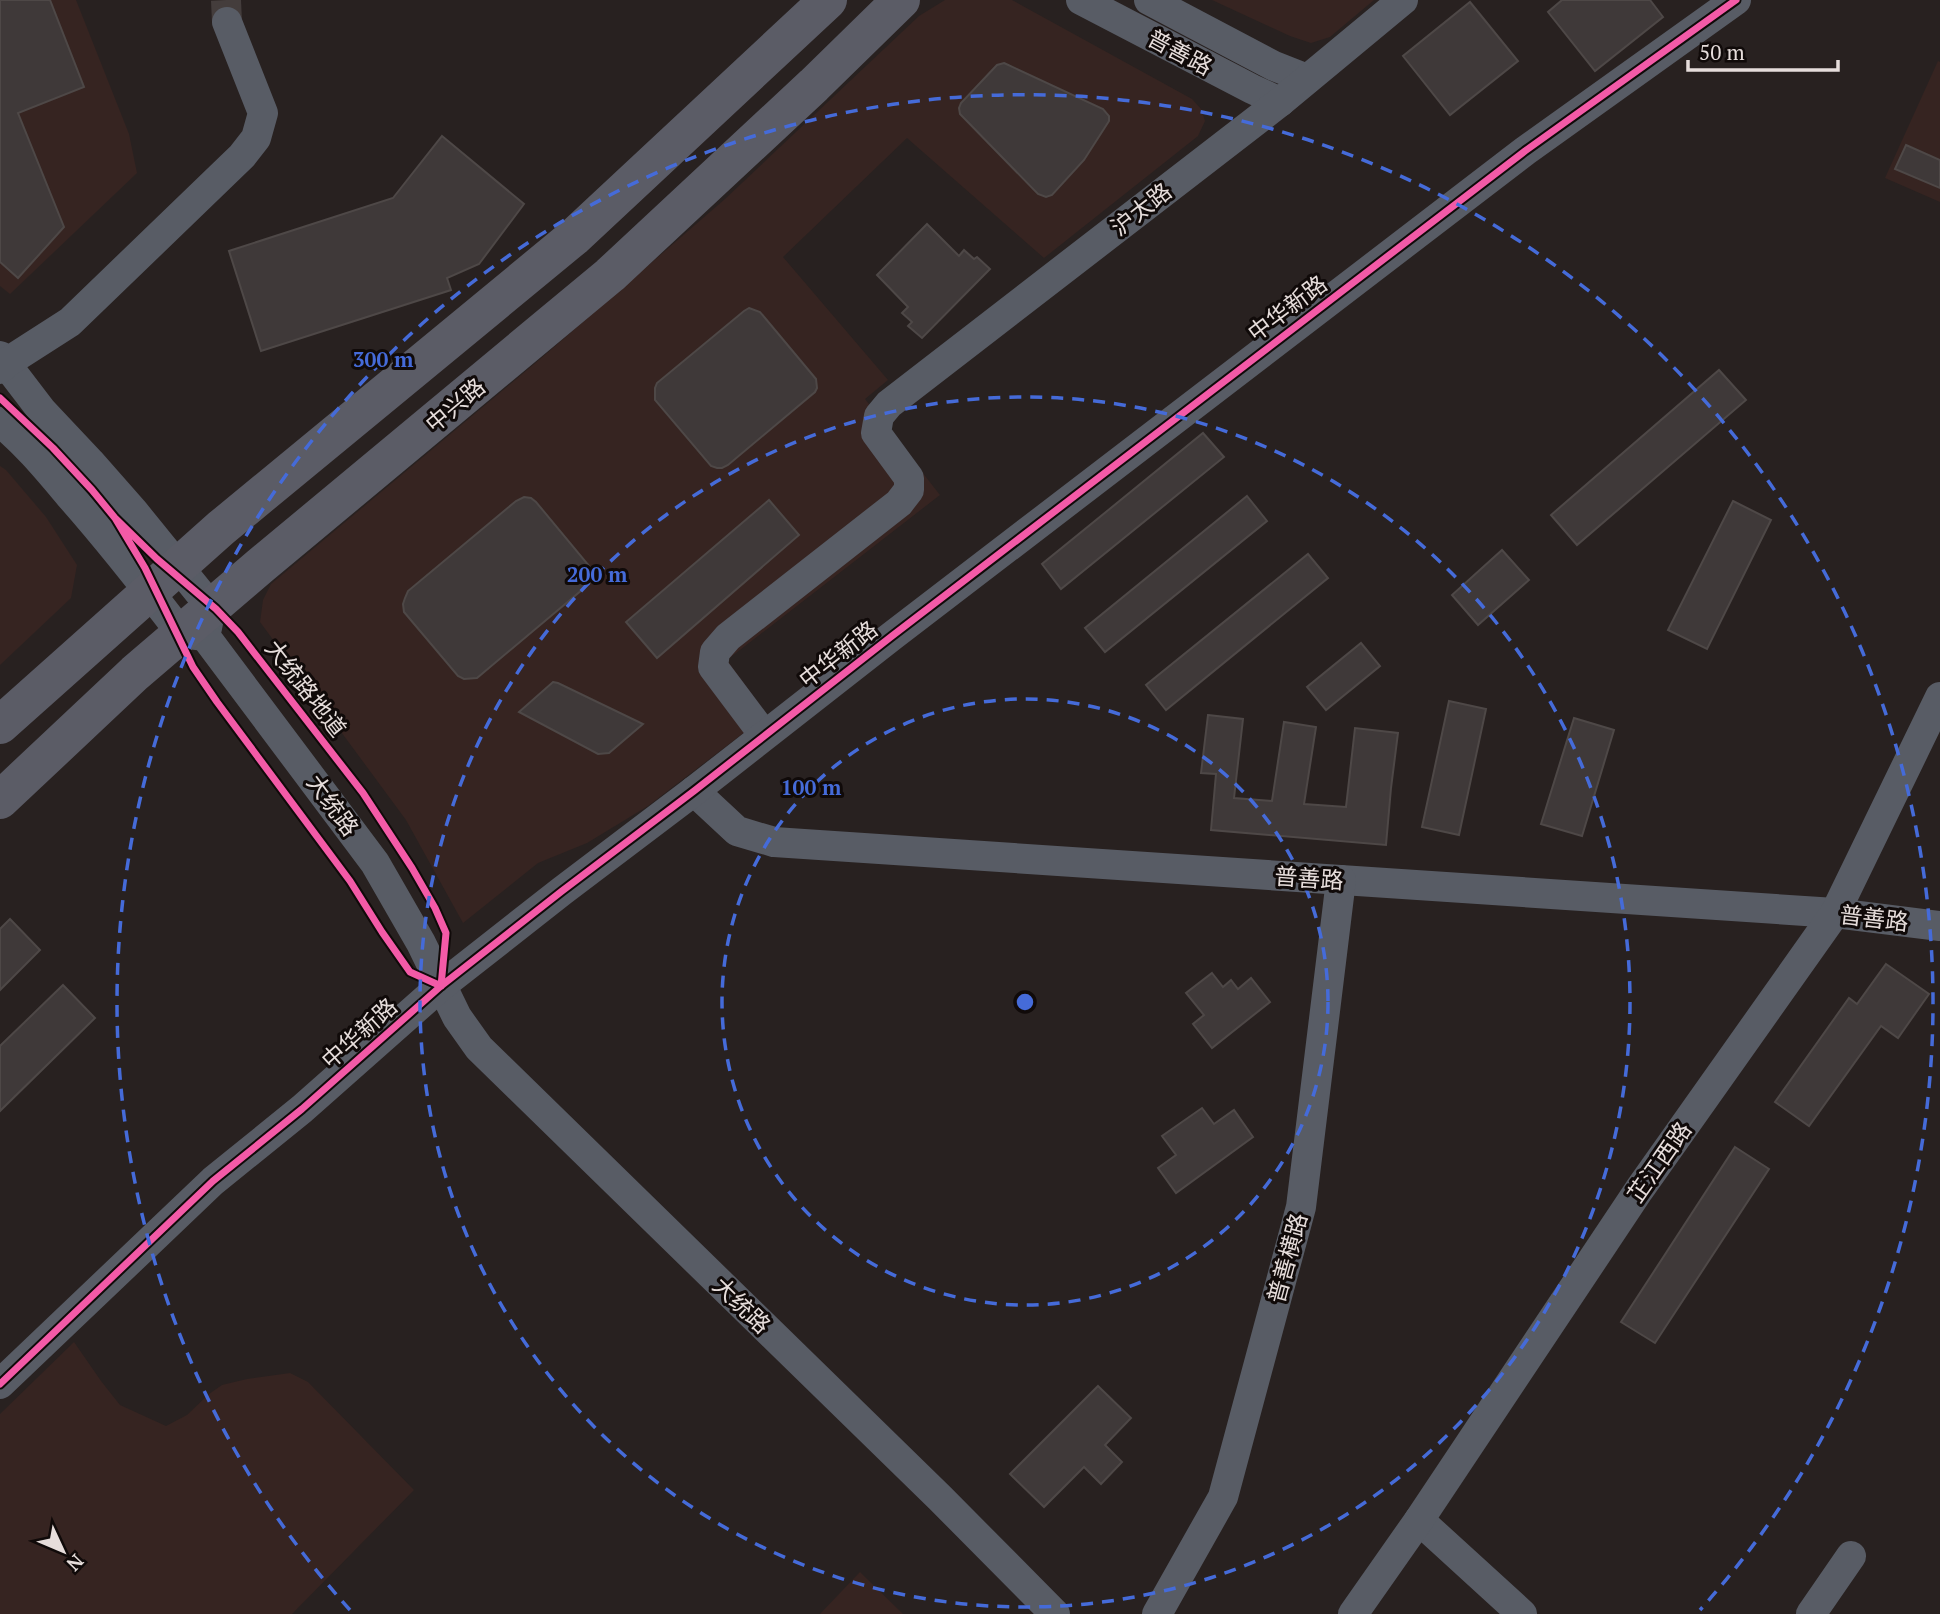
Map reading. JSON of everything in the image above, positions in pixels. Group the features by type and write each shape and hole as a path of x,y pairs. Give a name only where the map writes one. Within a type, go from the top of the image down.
{"main road":[{"path":"0,725 221,527 574,237 828,0"},
{"name":"中兴路","path":"0,800 135,673 199,625 610,275 901,0"}],"street":[{"name":"普善路","path":"1081,0 1280,102"},
{"name":"普善路","path":"1149,0 1274,66 1307,79"},
{"name":"沪太路","path":"764,735 713,667 715,652 728,637 899,503 909,490 909,478 876,433 879,416 889,404 1280,102 1403,0"},
{"name":"中华新路","path":"0,1384 213,1181 302,1109 441,986 1225,379 1525,151 1737,0"},
{"path":"2,362 70,322 242,156 256,138 263,113 227,22"},
{"name":"大统路","path":"2,362 41,411 90,462 178,565 199,625 375,863 421,943 457,1017 479,1048 940,1498 1055,1614"},
{"name":"大统路","path":"0,422 16,435 64,489 149,591 199,625"},
{"name":"芷江西路","path":"1353,1614 1419,1520 1639,1190 1835,914 1940,697"},
{"name":"普善路","path":"694,791 737,831 774,842 1835,914 1940,926"},
{"name":"普善横路","path":"1157,1614 1223,1497 1301,1207 1340,880"},
{"path":"1419,1520 1522,1614"},
{"path":"1811,1614 1851,1556"}],"shaded area":[{"path":"0,0 76,0 129,134 137,173 10,294 0,286"},
{"path":"945,0 1012,0 1192,99 1201,109 1205,121 1198,136 1044,258 907,138 783,257 888,380 865,399 940,495 727,660 767,715 648,806 587,843 538,863 463,923 406,820 260,622 263,600 271,584 539,360 725,199 919,16"},
{"path":"1212,0 1374,0 1330,37 1311,43"},
{"path":"1938,61 1940,62 1940,202 1885,178"},
{"path":"0,466 46,517 77,565 71,598 0,665"},
{"path":"74,1342 120,1405 166,1426 187,1415 222,1385 290,1373 308,1382 414,1490 292,1614 0,1614 0,1414"},
{"path":"860,1572 865,1577 903,1614 820,1614"}],"building":[{"path":"0,0 50,0 84,87 18,113 64,227 18,278 0,262"},
{"path":"1562,0 1650,0 1663,17 1595,71 1548,12"},
{"path":"1470,2 1518,61 1450,115 1403,56"},
{"path":"1004,63 1103,109 1109,116 1109,121 1084,160 1052,195 1046,197 1038,194 960,114 961,103 997,65"},
{"path":"442,136 524,204 479,264 447,278 451,290 261,351 229,251 393,198"},
{"path":"1906,145 1940,160 1940,188 1895,169"},
{"path":"927,224 959,256 964,250 990,269 922,338 908,326 912,322 902,313 908,307 877,275"},
{"path":"749,308 760,312 816,379 817,388 728,465 717,468 711,466 655,400 655,388 657,383"},
{"path":"1719,370 1746,400 1577,545 1551,515"},
{"path":"1203,433 1224,457 1061,589 1042,564"},
{"path":"1247,496 1267,521 1105,652 1085,628"},
{"path":"524,497 536,502 590,567 592,579 477,678 464,679 458,676 404,612 403,604 408,591"},
{"path":"769,500 799,535 657,658 626,622"},
{"path":"1733,501 1771,520 1707,649 1668,630"},
{"path":"1502,550 1529,580 1478,625 1452,595"},
{"path":"1308,554 1328,578 1166,710 1146,685"},
{"path":"1361,643 1380,666 1326,710 1307,687"},
{"path":"553,682 643,724 609,753 598,754 519,712"},
{"path":"1449,701 1486,709 1459,835 1422,827"},
{"path":"1208,715 1243,719 1234,798 1272,801 1284,722 1316,727 1304,804 1346,807 1355,728 1398,733 1386,845 1211,830 1216,774 1201,773"},
{"path":"1574,718 1614,730 1582,836 1541,824"},
{"path":"10,919 40,950 0,990 0,929"},
{"path":"1886,964 1929,994 1898,1038 1881,1026 1809,1126 1775,1102 1849,998 1857,1004"},
{"path":"1212,973 1223,987 1231,980 1238,989 1251,978 1270,1002 1212,1048 1193,1024 1204,1015 1186,993"},
{"path":"63,985 95,1018 0,1111 0,1046"},
{"path":"1202,1108 1214,1124 1234,1110 1253,1137 1176,1193 1158,1168 1176,1155 1162,1136"},
{"path":"1735,1147 1769,1169 1655,1343 1621,1322"},
{"path":"1098,1386 1131,1418 1105,1445 1122,1462 1101,1484 1084,1467 1044,1507 1010,1474"}],"tunnel":[{"path":"226,0 227,22"}],"cycle path":[{"path":"0,1384 213,1181 302,1109 441,986 1525,151 1736,0"},
{"name":"大统路地道","path":"0,398 53,448 115,518 238,632 363,793 412,868 446,933 441,986 410,972 350,881 217,702 193,667 145,568 115,518"}]}
